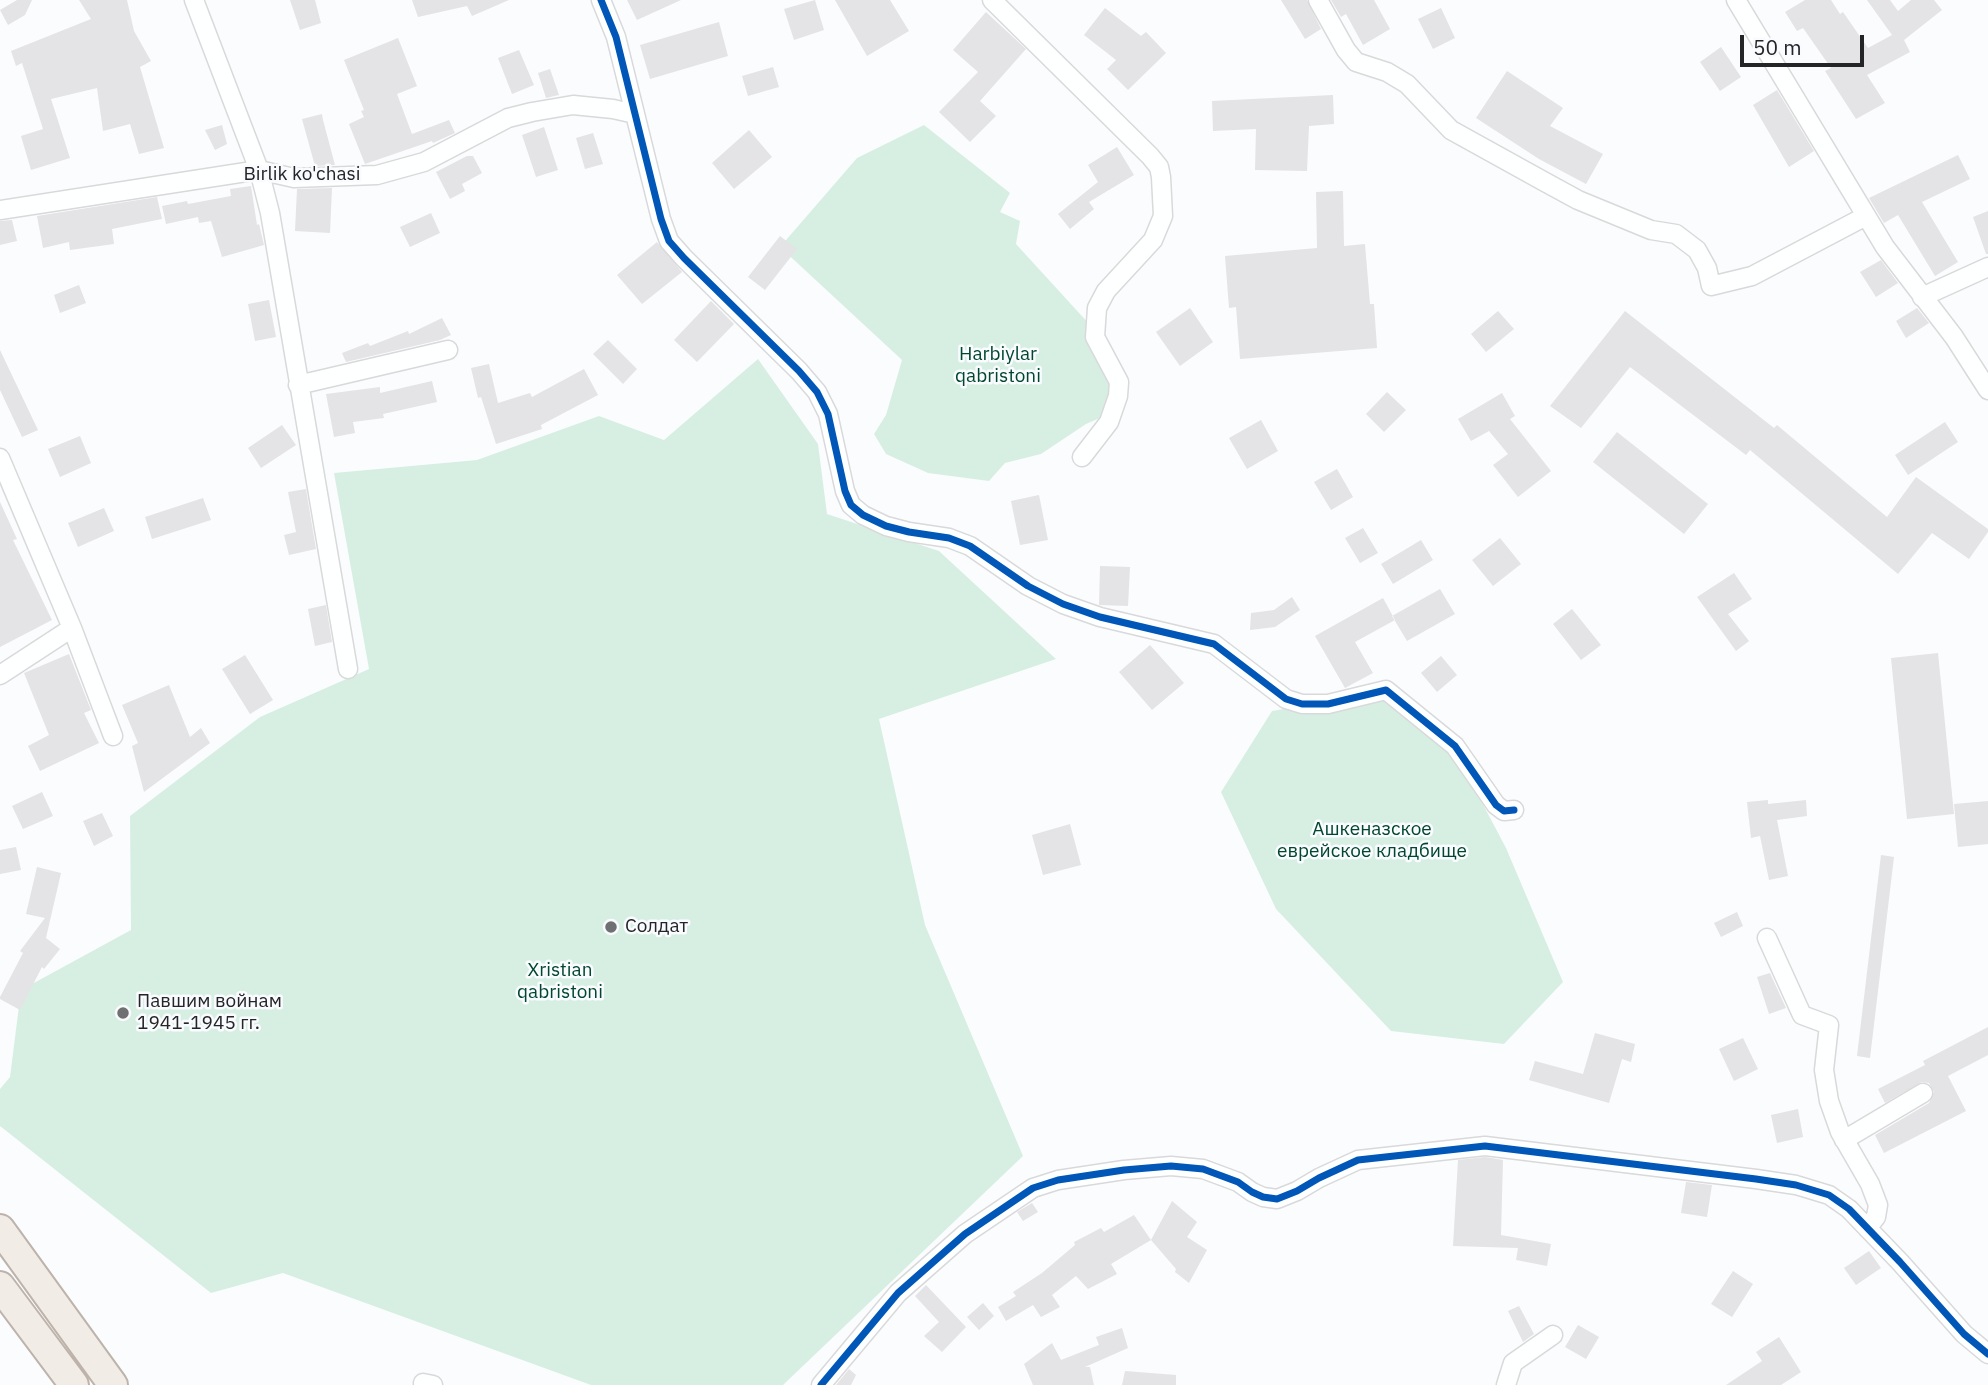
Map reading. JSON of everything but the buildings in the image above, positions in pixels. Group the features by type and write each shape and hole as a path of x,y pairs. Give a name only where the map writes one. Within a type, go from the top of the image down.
{"main road":[{"path":"0,1229 113,1385"},
{"path":"0,1286 74,1385"}],"street":[{"path":"194,0 259,170 270,212 348,669"},
{"path":"601,0 616,37 661,219 669,241 800,371 817,392 828,414 845,491 851,505 863,515 886,526 949,538 970,546 1028,586 1075,608 1100,617 1214,644 1286,699 1302,704 1328,704 1386,691 1455,746 1496,806 1504,811 1514,810"},
{"path":"992,0 1150,156 1159,167 1161,177 1163,216 1153,240 1106,291 1097,308 1095,337 1119,382 1118,396 1109,422 1082,457"},
{"path":"1318,0 1346,50 1356,62 1387,72 1407,84 1451,130 1578,200 1651,230 1676,234 1696,250 1707,268 1711,286 1752,276 1866,216"},
{"path":"1736,0 1866,216 1922,297 1954,337 1988,390"},
{"name":"Birlik ko'chasi","path":"0,210 259,170 293,178 377,174 424,162 508,118 532,112 573,105 635,114"},
{"path":"1922,297 1988,267"},
{"path":"298,385 448,350"},
{"path":"0,458 72,628 113,736"},
{"path":"0,675 72,628"},
{"path":"1767,937 1802,1015 1829,1026 1824,1070 1829,1101 1844,1140 1870,1184 1878,1205 1876,1217 1867,1228"},
{"path":"1844,1140 1923,1093"},
{"path":"821,1385 898,1293 965,1234 1033,1188 1058,1180 1171,1166 1203,1169 1238,1182 1263,1197 1277,1199 1297,1192 1319,1178 1358,1160 1485,1146 1796,1185 1829,1195 1849,1209 1964,1334 1988,1354"},
{"path":"1506,1385 1513,1363 1553,1335"}],"green space":[{"name":"Harbiylar qabristoni","path":"924,125 1010,193 1000,212 1020,221 1016,244 1102,338 1126,386 1114,412 1086,424 1041,454 1005,463 989,481 928,473 886,454 874,434 886,415 902,360 780,247 857,158"},
{"name":"Xristian qabristoni","path":"758,359 818,444 827,514 939,551 1056,659 879,719 925,925 1023,1156 783,1385 591,1385 283,1273 211,1293 0,1126 0,1089 10,1077 21,990 131,930 130,816 260,717 369,669 334,473 477,460 599,416 664,440"},
{"name":"Ашкеназское еврейское кладбище","path":"1384,691 1449,740 1506,848 1563,982 1504,1044 1391,1031 1276,909 1221,792 1272,711"}],"cycle path":[{"path":"601,0 616,37 661,219 669,241 817,392 828,414 845,491 851,505 863,515 886,526 949,538 970,546 1028,586 1063,604 1100,617 1214,644 1286,699 1302,704 1328,704 1386,690 1455,746 1496,805 1504,811 1514,810"},
{"path":"821,1385 898,1293 965,1234 1033,1188 1058,1180 1171,1166 1203,1169 1238,1182 1263,1197 1277,1199 1358,1160 1485,1146 1756,1179 1796,1185 1829,1195 1849,1209 1964,1334 1988,1354"}],"place":[{"name":"Солдат","path":"611,927"},
{"name":"Павшим войнам 1941-1945 гг.","path":"123,1013"}]}
